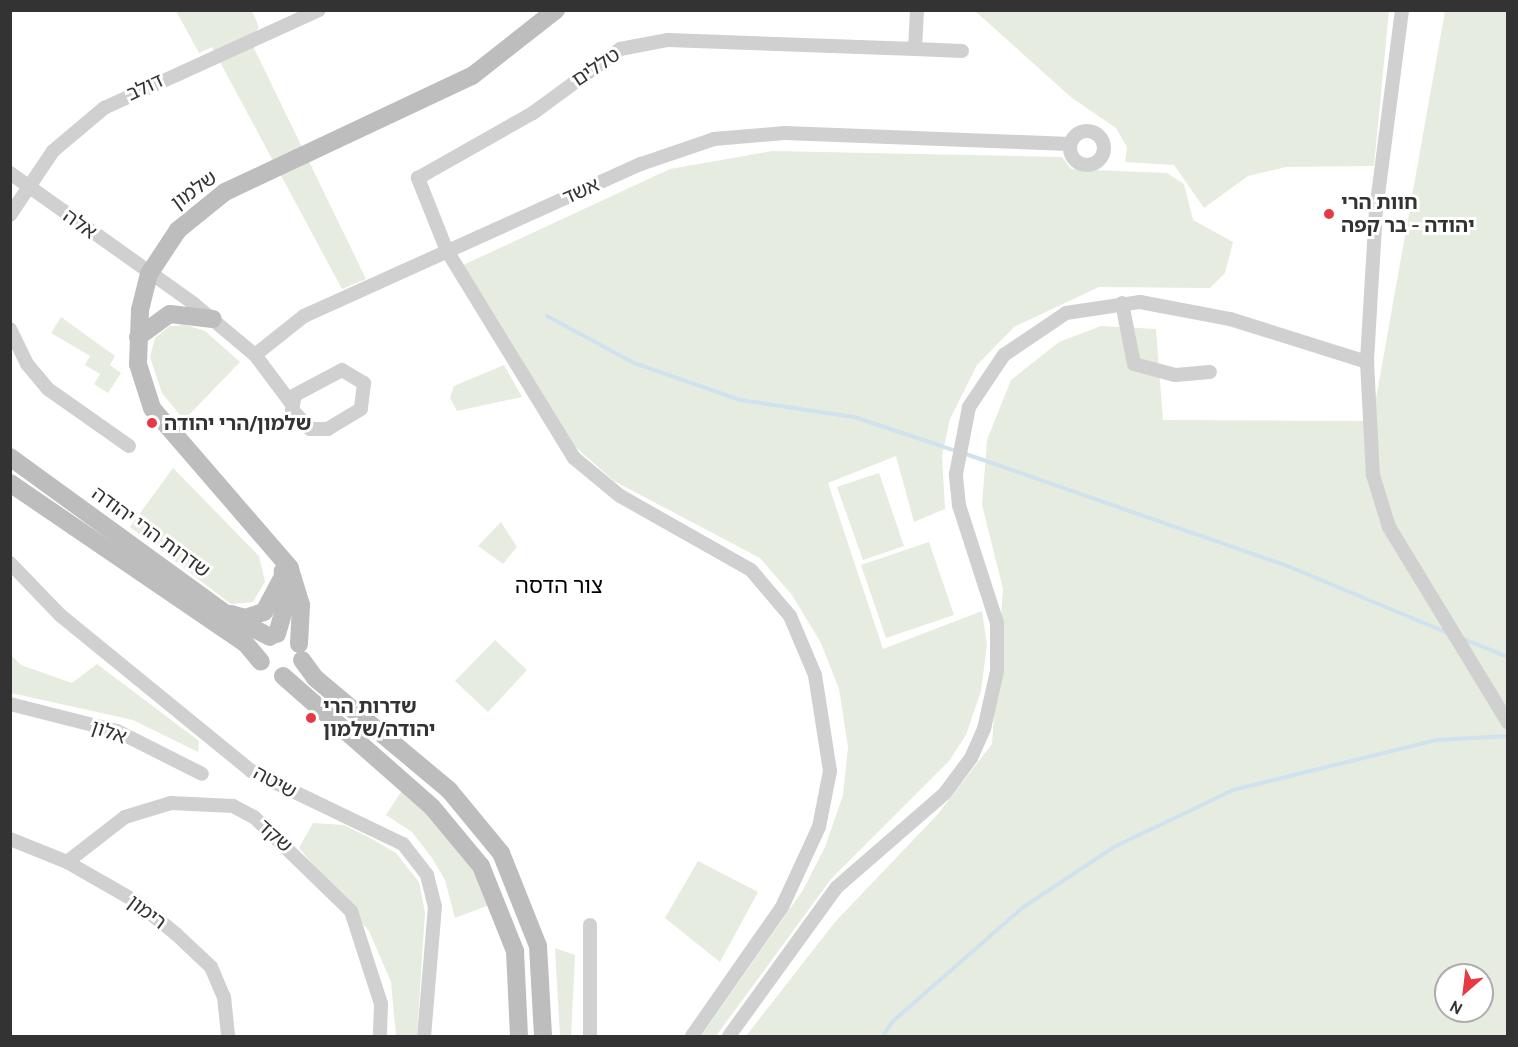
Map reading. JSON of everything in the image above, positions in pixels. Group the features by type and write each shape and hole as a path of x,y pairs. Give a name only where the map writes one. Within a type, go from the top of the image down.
{"street":[{"name":"דולב","path":"10,215 27,186 53,151 104,108 319,10"},
{"name":"שלמון","path":"301,652 296,587 269,539 152,408 138,364 138,338 149,274 178,230 225,192 472,76 556,10"},
{"path":"1402,10 1376,209 1367,362 1373,475 1389,527 1508,723"},
{"path":"915,49 916,11"},
{"name":"טללים","path":"447,251 418,177 533,113 620,49 669,39 962,51"},
{"name":"אשד","path":"255,354 304,316 641,164 714,139 785,134 1070,144"},
{"name":"אלה","path":"10,174 149,274"},
{"path":"447,251 574,458 620,496 752,570 790,616 815,675 830,771 819,827 782,907 692,1036"},
{"path":"149,274 213,319 255,354 302,423 318,430 354,415 366,400 364,383 342,369 301,388 291,404"},
{"path":"729,1036 837,887 945,794 971,758 984,729 997,671 997,623 958,505 956,474 969,407 1004,355 1034,330 1066,313 1122,303 1181,307 1367,362"},
{"path":"1122,303 1134,364 1175,375 1210,372"},
{"path":"138,338 170,314 213,319"},
{"path":"10,329 48,389 129,446"},
{"path":"274,380 301,388"},
{"name":"שדרות הרי יהודה","path":"10,457 223,612 301,652 315,678 449,790 501,853 538,946 543,1036"},
{"name":"שדרות הרי יהודה","path":"10,483 246,644 270,673 283,676 432,807 481,866 514,951 519,1036"},
{"name":"שלמון","path":"269,539 284,573 284,609 273,636"},
{"name":"שיטה","path":"10,563 87,639 251,771 403,844 427,875 435,906 424,1036"},
{"path":"223,612 245,618 264,612 284,573"},
{"path":"261,662 261,648 273,636"},
{"path":"283,676 301,652"},
{"name":"אלון","path":"10,704 117,731 202,774"},
{"name":"שקד","path":"67,862 125,817 171,803 233,806 254,817 351,911 381,1004 380,1036"},
{"name":"רימון","path":"10,839 67,862 135,901 211,968 224,997 228,1036"},
{"path":"590,925 590,1036"}],"shaded area":[{"path":"176,11 252,11 259,27 250,40 366,279 342,289 212,47 199,53"},
{"path":"975,11 1389,11 1374,166 1286,167 1248,176 1204,208 1174,165 1125,162 1127,147 1116,128 1072,98"},
{"path":"1445,11 1507,11 1507,1036 746,1036 835,922 938,814 992,744 1003,589 982,505 987,440 1011,380 1059,342 1101,326 1156,329 1163,420 1372,421"},
{"path":"772,151 1062,157 1071,169 1167,173 1184,184 1193,220 1233,242 1225,273 1210,288 1099,287 1014,327 977,365 950,419 942,456 945,509 914,522 896,456 828,483 883,649 982,611 987,645 981,691 966,735 949,761 831,879 716,1036 701,1036 803,890 825,847 843,795 848,747 839,689 821,643 792,595 760,558 614,481 562,435 461,266 670,169"},
{"path":"61,317 115,356 110,365 121,373 108,393 94,384 100,374 85,365 90,356 51,333"},
{"path":"186,325 205,331 240,362 184,420 162,393 150,357 155,338 170,326"},
{"path":"504,365 522,397 457,411 450,398 454,386"},
{"path":"173,468 259,556 265,582 253,602 231,604 130,527"},
{"path":"879,473 904,546 863,560 837,487"},
{"path":"501,522 517,547 503,564 478,546"},
{"path":"929,542 954,615 886,638 861,565"},
{"path":"495,640 527,670 488,712 455,681"},
{"path":"11,655 21,665 72,683 97,664 199,741 198,752 133,720 11,693"},
{"path":"403,789 467,856 492,904 455,918 445,880 432,858 412,832 386,815"},
{"path":"313,823 344,825 372,839 396,853 419,882 425,912 417,1036 396,1036 391,982 369,931 299,848"},
{"path":"698,861 758,892 720,962 665,918"},
{"path":"555,948 575,955 571,1036 560,1036"}],"waterway":[{"path":"547,316 634,363 740,400 854,417 956,451"},
{"path":"963,453 1290,567 1448,633"},
{"path":"1461,638 1508,657"},
{"path":"883,1036 892,1022 1022,908 1114,847 1233,790 1437,740 1508,736"}],"place":[{"name":"חוות הרי יהודה - בר קפה","path":"1329,214"},
{"name":"שלמון/הרי יהודה","path":"152,423"},
{"name":"שדרות הרי יהודה/שלמון","path":"311,718"}],"district":[{"name":"צור הדסה","path":"559,586"}]}
